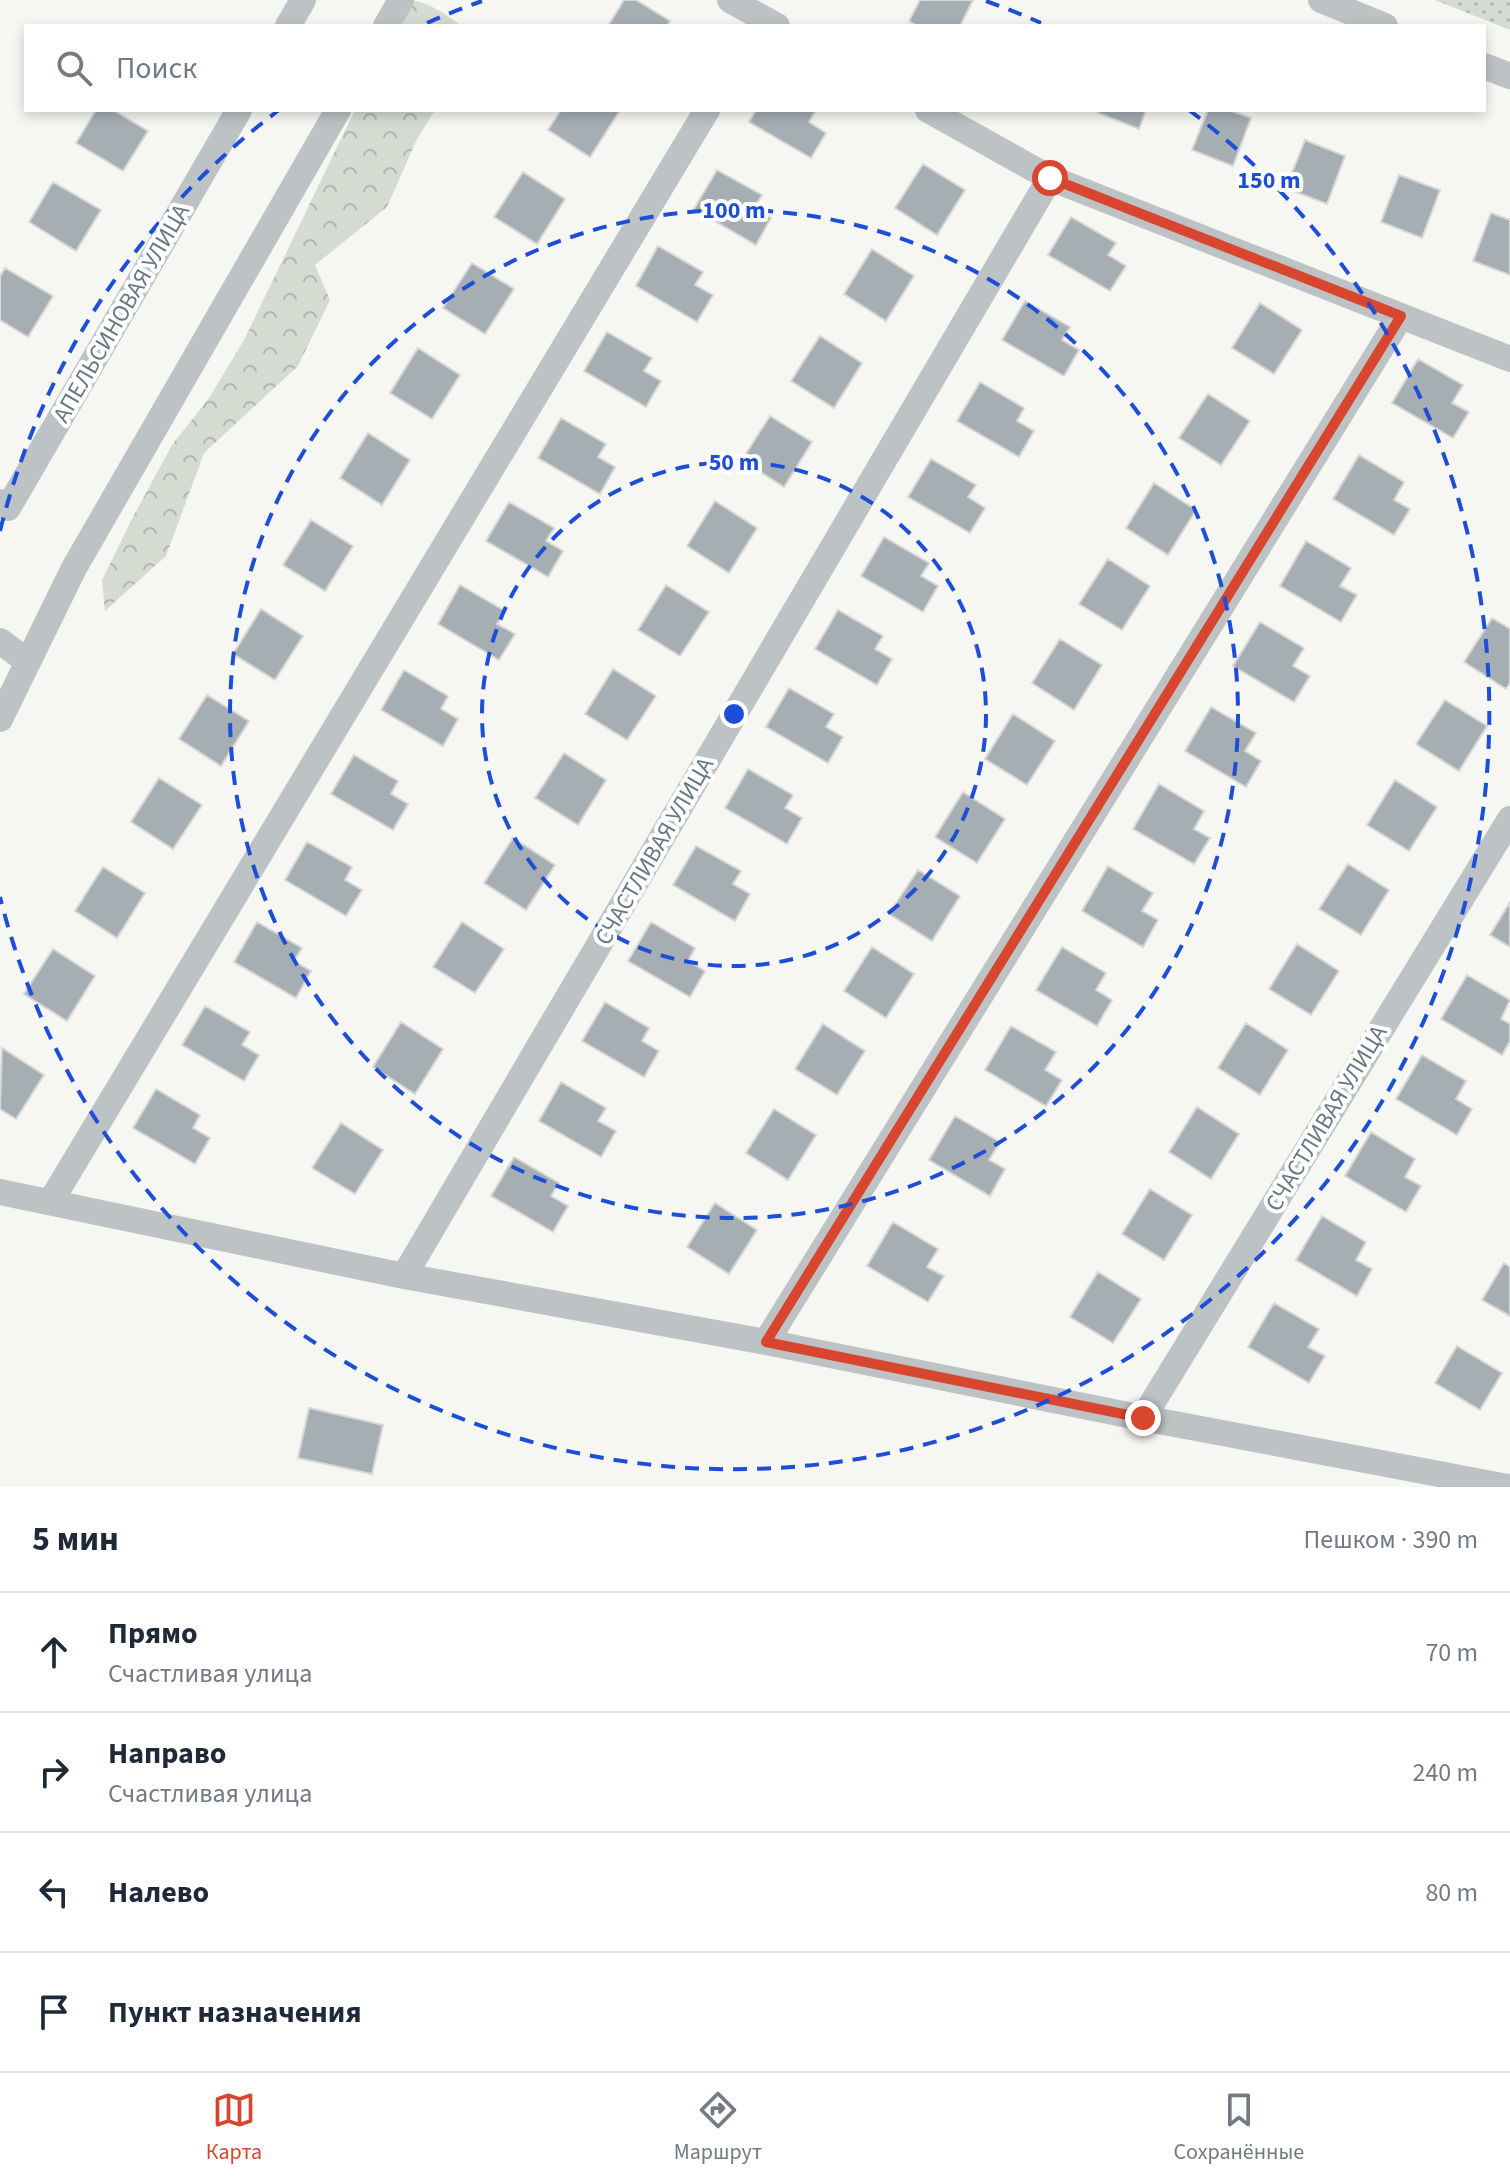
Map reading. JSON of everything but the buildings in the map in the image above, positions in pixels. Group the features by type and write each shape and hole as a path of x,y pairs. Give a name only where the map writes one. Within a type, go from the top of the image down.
{"street":[{"path":"289,24 303,0"},
{"path":"387,24 401,0"},
{"path":"730,0 766,23"},
{"path":"1321,0 1380,24"},
{"path":"1486,67 1510,76"},
{"name":"АПЕЛЬСИНОВАЯ УЛИЦА","path":"0,502 8,508 238,112"},
{"path":"0,719 74,568 337,112"},
{"path":"51,1201 706,112"},
{"path":"932,112 1050,178 1510,359"},
{"name":"СЧАСТЛИВАЯ УЛИЦА","path":"404,1276 1050,178"},
{"path":"766,1342 1401,316"},
{"path":"0,641 28,662"},
{"name":"СЧАСТЛИВАЯ УЛИЦА","path":"1143,1418 1510,819"},
{"path":"0,1192 404,1276 766,1342 1143,1418 1507,1487 1510,1480"}],"green space":[{"path":"407,0 429,5 459,24 396,24"},
{"path":"1435,0 1510,0 1510,30"},
{"path":"354,112 434,112 417,139 387,207 315,265 330,300 298,366 204,453 166,556 105,611 102,580 133,517 172,445 209,398 244,340"}],"route":[{"path":"1050,178 1401,316 766,1342 1143,1418"}]}
